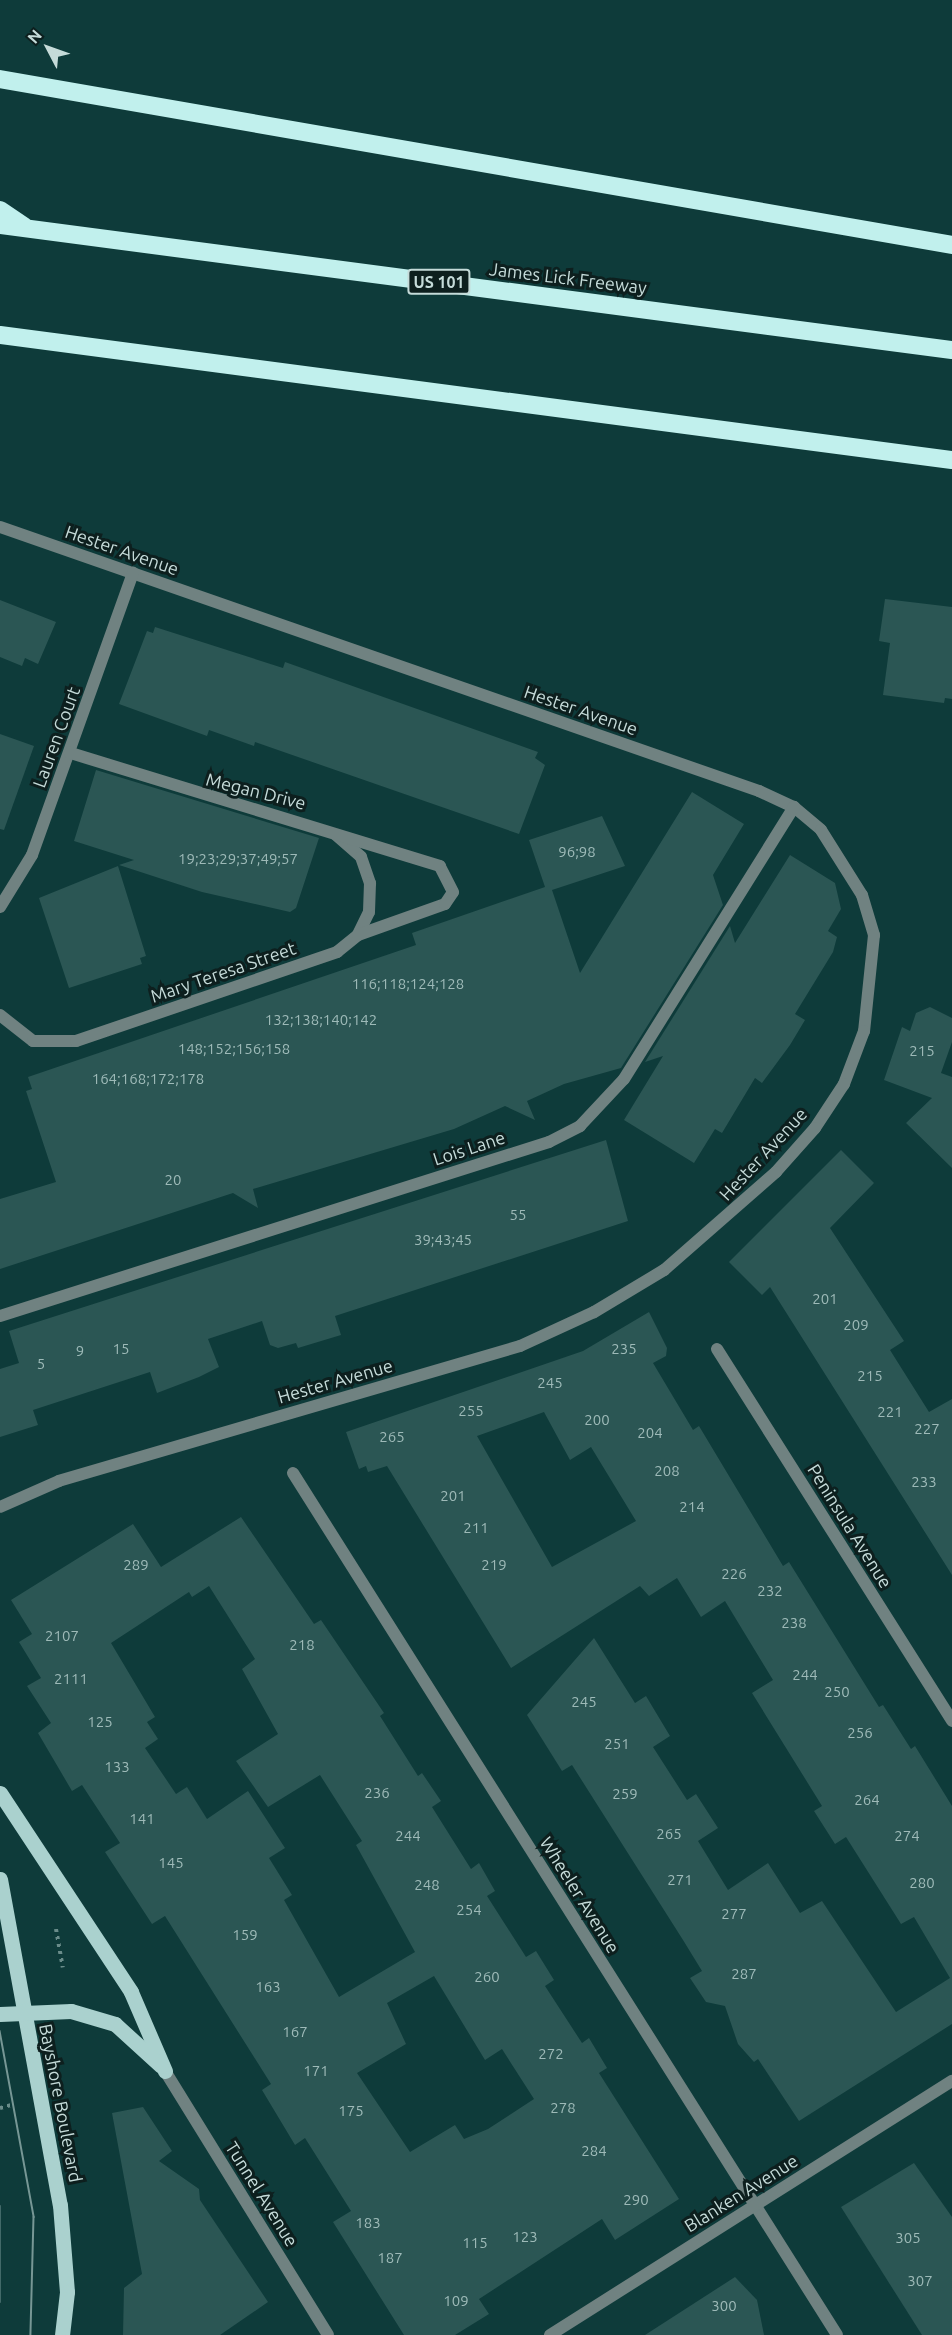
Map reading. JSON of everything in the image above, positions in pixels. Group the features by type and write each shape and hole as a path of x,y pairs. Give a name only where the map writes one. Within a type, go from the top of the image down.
{"highway":[{"path":"0,80 952,245"},
{"path":"0,210 28,229"},
{"name":"James Lick Freeway","path":"0,225 952,350"},
{"path":"0,337 952,460"}],"main road":[{"path":"0,1792 131,1992 165,2071"},
{"name":"Bayshore Boulevard","path":"0,1879 60,2205 67,2292 62,2335"},
{"path":"0,2014 24,2010 71,2011 115,2024 165,2071"}],"street":[{"name":"Hester Avenue","path":"0,527 794,807 821,830 862,895 874,935 873,981 864,1031 844,1084 815,1128 722,1222 664,1270 594,1312 520,1346 59,1481 0,1507"},
{"name":"Lauren Court","path":"0,907 32,855 133,573"},
{"name":"Megan Drive","path":"70,753 213,801 260,807 440,866 453,892"},
{"name":"Lois Lane","path":"0,1316 549,1142 580,1126 624,1079 794,807"},
{"path":"325,827 361,857 370,883 369,912 358,935"},
{"name":"Mary Teresa Street","path":"0,1015 33,1041 76,1041 336,952 358,935 446,904 453,892"},
{"name":"Peninsula Avenue","path":"717,1349 952,1721"},
{"name":"Wheeler Avenue","path":"292,1473 837,2335"},
{"name":"Tunnel Avenue","path":"165,2071 328,2335"},
{"name":"Blanken Avenue","path":"550,2335 952,2082"}],"path":[{"path":"55,1923 63,1966"},
{"path":"0,2108 11,2105"}],"building":[{"path":"885,599 952,607 952,699 945,698 944,703 883,695 890,643 879,641"},
{"path":"0,600 56,622 38,664 25,658 22,666 0,657"},
{"path":"155,627 283,668 285,662 538,752 535,758 545,765 519,834 255,742 254,746 209,730 207,736 119,704 147,631 153,633"},
{"path":"0,734 34,746 4,830 0,829"},
{"path":"96,770 319,838 296,908 290,912 202,892 119,865 134,860 74,841"},
{"path":"692,792 744,824 713,875 723,905 621,1068 564,1084 527,1101 535,1120 505,1106 454,1129 253,1189 258,1208 233,1193 0,1269 0,1199 56,1182 26,1091 32,1089 28,1077 416,945 412,933 545,887 529,840 602,816 625,866 552,890 580,973"},
{"path":"790,855 835,883 841,909 828,931 837,937 833,952 795,1014 805,1020 790,1045 762,1083 755,1078 722,1133 715,1129 694,1163 624,1120 663,1056 645,1062 730,926 735,943"},
{"path":"118,866 146,956 140,958 142,964 69,988 39,898"},
{"path":"930,1007 952,1018 952,1042 941,1073 952,1077 952,1168 906,1123 932,1098 884,1080 902,1027 910,1031 916,1013"},
{"path":"606,1140 628,1221 335,1316 341,1335 298,1348 296,1343 278,1348 270,1345 262,1321 208,1339 219,1367 199,1377 157,1393 150,1372 33,1410 38,1425 0,1437 0,1369 19,1363 9,1331"},
{"path":"841,1150 874,1183 830,1228 904,1341 890,1350 929,1412 952,1399 952,1575 770,1287 762,1295 729,1262"},
{"path":"649,1312 667,1348 666,1356 653,1363 693,1430 699,1426 783,1566 789,1562 879,1707 883,1705 911,1749 915,1746 952,1806 952,2024 799,2121 758,2059 754,2062 738,2044 725,2006 706,2002 690,1978 702,1971 683,1940 572,1765 562,1771 527,1715 594,1638 635,1703 646,1696 670,1736 653,1747 687,1800 696,1794 718,1828 698,1841 728,1890 768,1863 800,1913 822,1901 896,2012 950,1978 914,1917 901,1924 846,1837 835,1844 814,1811 822,1806 752,1693 773,1680 725,1601 701,1617 677,1578 649,1596 640,1586 511,1668 387,1466 368,1472 366,1466 359,1469 346,1432 583,1351","holes":["544,1412 570,1460 591,1447 636,1521 552,1567 477,1436"]},
{"path":"241,1517 314,1624 321,1620 384,1713 380,1716 418,1776 422,1773 441,1801 432,1807 471,1869 479,1863 495,1891 487,1896 526,1957 536,1951 554,1980 545,1986 582,2043 589,2038 607,2068 599,2073 679,2199 615,2240 602,2219 479,2299 489,2314 455,2335 404,2335 333,2222 351,2211 305,2138 295,2145 262,2090 271,2084 165,1916 152,1924 105,1852 120,1843 82,1785 72,1791 38,1733 51,1723 27,1686 41,1678 19,1642 32,1634 11,1600 133,1524 161,1567","holes":["209,1586 255,1659 242,1669 278,1734 236,1761 268,1807 320,1775 362,1841 356,1845 415,1952 339,1997 284,1900 292,1895 269,1858 285,1848 248,1791 207,1819 187,1787 176,1794 145,1748 158,1739 147,1722 155,1717 111,1643 189,1592 192,1597","434,1976 485,2060 502,2049 534,2099 488,2129 464,2139 455,2125 410,2152 357,2073 406,2044 387,2003"]},
{"path":"143,2107 172,2151 159,2161 199,2189 200,2200 268,2302 220,2335 123,2335 124,2288 142,2274 112,2113"},
{"path":"914,2163 952,2217 952,2335 922,2335 841,2207"},
{"path":"735,2277 757,2300 764,2335 645,2335"}],"tram line":[{"path":"0,2031 34,2217 31,2335"},
{"path":"0,2206 0,2302"}]}
